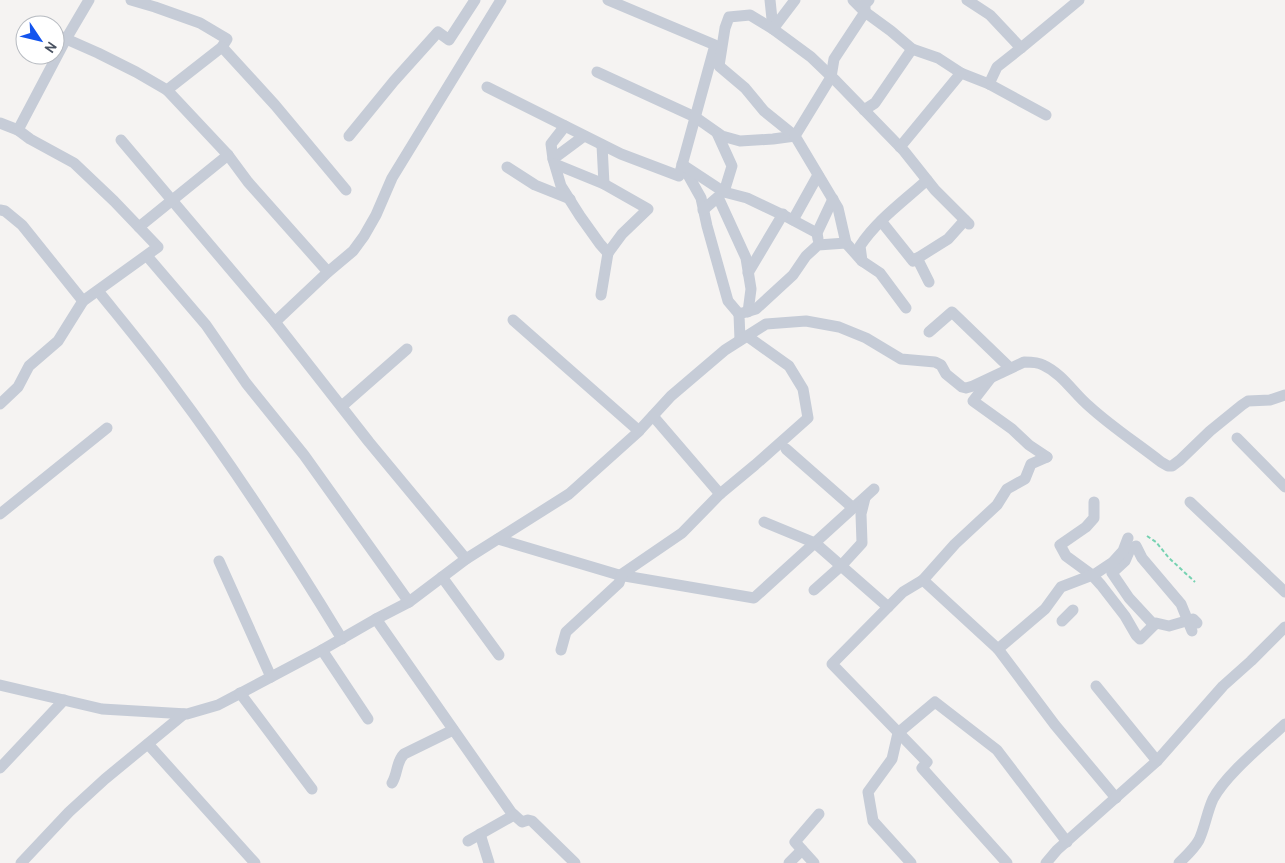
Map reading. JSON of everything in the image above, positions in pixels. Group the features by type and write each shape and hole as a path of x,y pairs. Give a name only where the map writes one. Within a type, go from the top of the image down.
{"street":[{"path":"18,130 89,0"},
{"path":"131,0 200,23 228,38 222,47 167,90"},
{"path":"348,136 438,32 449,40 475,0"},
{"path":"487,87 620,154 679,176 715,45 608,0"},
{"path":"770,0 773,29"},
{"path":"773,29 795,0"},
{"path":"853,0 912,50 938,58 961,73 989,84 1046,115"},
{"path":"597,72 695,118 722,136 740,140 794,136 831,77 834,59 865,12 865,4 868,0"},
{"path":"967,0 990,15 1021,48"},
{"path":"989,84 997,68 1079,0"},
{"path":"276,322 328,272 353,251 364,236 376,215 392,178 499,1"},
{"path":"881,221 913,261 948,239 967,222 935,190 900,146 811,57 773,29 750,16 729,17 725,28 720,66 745,88 764,111 794,136 838,208 846,243 862,261 880,273 906,308"},
{"path":"66,39 136,72 167,90 228,155 248,182 328,272"},
{"path":"222,47 275,105 346,190"},
{"path":"864,110 874,104 912,50"},
{"path":"900,146 961,73"},
{"path":"0,123 18,130 30,139 74,162 158,247 83,301 58,341 29,366 18,388 0,404"},
{"path":"565,126 551,144 561,186 608,253"},
{"path":"717,133 732,166 724,192"},
{"path":"554,162 584,136"},
{"path":"120,140 276,322 370,442 466,559"},
{"path":"602,145 604,184"},
{"path":"139,227 228,155"},
{"path":"554,162 604,184 648,209 622,234 608,253 601,295"},
{"path":"682,164 724,192 747,198 817,233"},
{"path":"682,164 701,198 728,301 744,313"},
{"path":"507,167 535,185 570,199"},
{"path":"748,273 818,175"},
{"path":"862,261 860,246 867,236 927,180"},
{"path":"704,210 718,197 746,258 751,289 744,313 743,338"},
{"path":"818,245 817,233 833,199"},
{"path":"0,210 5,211 22,224 83,301"},
{"path":"744,313 756,309 793,275 806,256 818,245 846,243"},
{"path":"147,256 206,325 246,383 304,455 409,602"},
{"path":"917,258 929,282"},
{"path":"98,291 173,385 240,479 288,551 342,639"},
{"path":"929,332 952,312 1010,368"},
{"path":"513,320 639,431"},
{"path":"0,684 102,709 187,714 218,705 409,602 466,559 569,494 639,431 671,396 725,350 766,324 806,322 839,327 866,338 901,359 920,359 934,362 941,366 946,374 962,387 966,388 1024,362 1043,365 1063,379 1091,408 1168,466 1172,466 1180,460 1210,431 1248,401 1270,400 1285,395"},
{"path":"560,650 566,632 619,583 622,574 682,533 720,494 756,465 808,418 803,389 789,366 743,338"},
{"path":"342,406 407,349"},
{"path":"992,377 974,401 1047,457 1031,464 1025,479 1006,489 997,505 955,544 923,580 903,592 832,664 927,762 922,768 1007,863"},
{"path":"653,416 720,494"},
{"path":"0,514 107,428"},
{"path":"1237,438 1285,487"},
{"path":"786,449 854,508"},
{"path":"498,539 622,576 754,598 874,489"},
{"path":"814,590 841,566 862,543 861,514 865,498"},
{"path":"1094,502 1094,518 1086,527 1060,545 1066,556 1101,584 1140,639 1156,623 1169,626 1192,625 1181,604 1142,558 1132,543"},
{"path":"1190,502 1285,592"},
{"path":"764,522 815,543 888,607"},
{"path":"998,649 1045,609 1061,587 1092,575 1113,562 1132,543"},
{"path":"1132,543 1125,561 1112,573 1129,598 1154,625"},
{"path":"219,561 270,677"},
{"path":"442,577 499,655"},
{"path":"923,580 998,649 1055,725 1116,798"},
{"path":"1062,621 1072,610"},
{"path":"376,619 514,815 522,822 532,821 575,863"},
{"path":"1046,863 1156,761 1222,686 1251,661 1285,627"},
{"path":"322,650 368,719"},
{"path":"1096,686 1156,761"},
{"path":"240,693 312,789"},
{"path":"0,768 64,700"},
{"path":"911,863 873,821 868,792 892,759 898,733 935,702 997,750 1067,842"},
{"path":"22,863 69,812 184,714"},
{"path":"1179,863 1192,850 1198,840 1213,799 1222,786 1237,769 1285,724"},
{"path":"392,782 396,776 399,758 453,730"},
{"path":"148,744 255,863"},
{"path":"814,863 795,842 819,814"},
{"path":"468,840 514,815"},
{"path":"480,834 490,863"},
{"path":"789,863 802,850"}],"path":[{"path":"1148,536 1195,582"}]}
